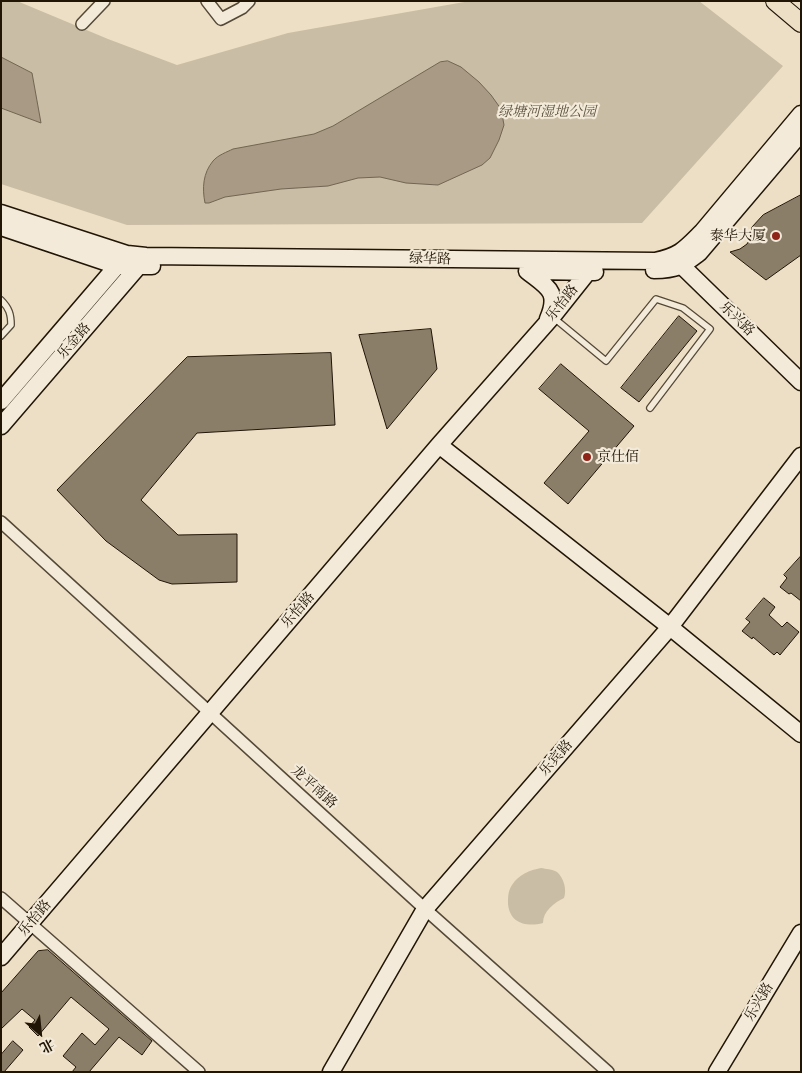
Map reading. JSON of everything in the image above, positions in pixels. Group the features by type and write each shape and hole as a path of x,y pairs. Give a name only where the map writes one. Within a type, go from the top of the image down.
{"main road":[{"path":"775,1 801,23"}],"street":[{"path":"82,24 104,1"},
{"path":"207,1 221,19 242,8 250,1"},
{"name":"绿华路","path":"142,261 588,267 659,270 675,268 684,250 702,232 801,114"},
{"name":"绿华路","path":"678,261 699,253 801,133"},
{"name":"绿华路","path":"1,213 122,260"},
{"name":"绿华路","path":"1,227 122,260 527,271 588,267"},
{"name":"乐金路","path":"1,401 122,260"},
{"name":"乐金路","path":"1,426 142,261"},
{"name":"乐兴路","path":"678,261 801,382"},
{"name":"乐怡路","path":"1,957 439,445 549,320 588,267"},
{"path":"527,271 550,290 553,297 549,320"},
{"path":"439,445 670,627 801,734"},
{"name":"乐宾路","path":"332,1072 425,909 670,627 801,456"},
{"name":"龙平南路","path":"1,522 425,909 608,1072"},
{"path":"1,898 199,1072"},
{"name":"乐兴路","path":"717,1072 801,933"}],"lane":[{"path":"549,320 606,361 656,299 683,308 710,329 650,408"},
{"path":"1,300 8,307 12,315 11,325 1,336"}],"green space":[{"name":"绿塘河湿地公园","path":"1,1 17,1 177,65 288,33 470,1 699,1 783,66 642,223 127,225 1,184"},
{"path":"541,868 557,872 565,888 564,898 547,911 543,923 531,925 520,923 509,911 508,894 515,881 521,876"}],"shaded area":[{"path":"1,57 32,73 41,123 1,108"},
{"path":"448,61 461,67 479,82 501,109 504,125 499,140 490,158 482,165 438,185 406,183 380,177 358,178 328,186 281,189 225,197 205,203 205,176 213,161 220,155 233,149 314,134 333,126 440,62"}],"building":[{"name":"泰华大厦","path":"801,195 801,255 766,280 730,252 740,249 747,244 752,227 763,215"},
{"path":"679,316 697,331 639,402 621,388"},
{"path":"431,329 437,369 387,429 359,335"},
{"path":"331,353 335,425 197,433 141,500 178,535 237,534 237,582 172,584 159,580 106,541 57,490 187,357"},
{"name":"京仕佰","path":"561,364 634,426 568,504 544,483 589,431 539,389"},
{"path":"801,556 801,601 780,587 787,578 784,575"},
{"path":"764,598 775,607 769,615 782,627 787,622 799,632 780,655 777,652 774,655 753,637 752,639 742,631 750,622 746,619"},
{"path":"48,950 152,1041 142,1055 119,1037 89,1072 72,1072 76,1067 63,1056 82,1033 95,1045 109,1029 71,997 38,1036 29,1027 35,1020 22,1009 1,1029 1,993 38,951"},
{"path":"13,1041 23,1050 4,1072 1,1072 1,1055"}],"place":[{"name":"泰华大厦","path":"776,236"},
{"name":"京仕佰","path":"587,457"}]}
